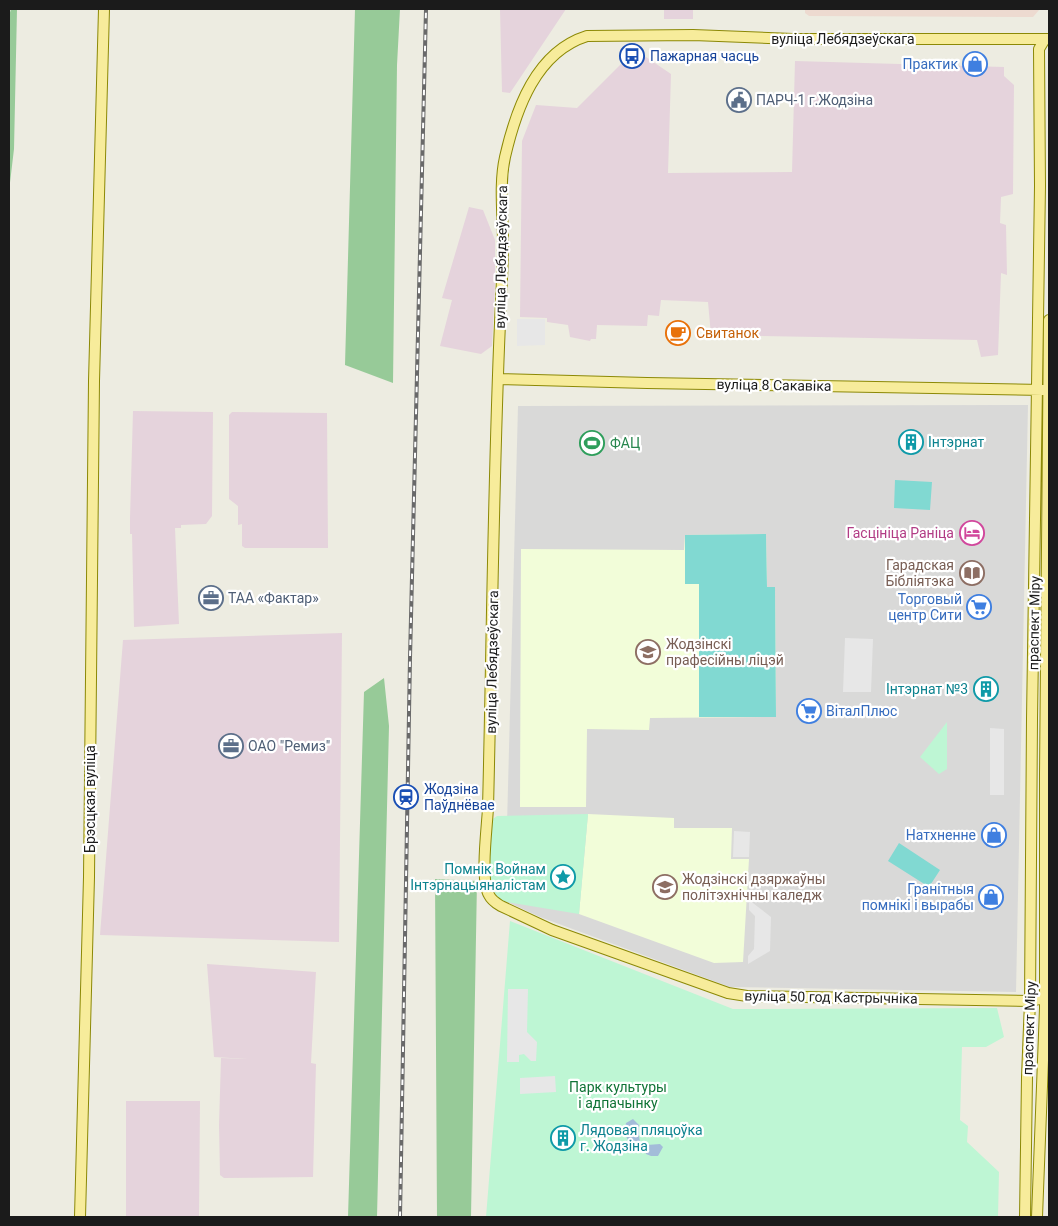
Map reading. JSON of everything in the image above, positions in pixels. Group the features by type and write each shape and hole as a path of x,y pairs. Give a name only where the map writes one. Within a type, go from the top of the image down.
{"main road":[{"name":"Брэсцкая вуліца","path":"80,1217 89,877 94,381 104,9"},
{"name":"вуліца Лебядзеўскага","path":"552,930 493,901 486,887 485,866 503,243 502,206 505,158 525,93 545,65 566,46 587,36 693,35 793,39 1048,42"},
{"name":"праспект Міру","path":"1025,1217 1030,1001 1037,390 1044,206 1039,49 1048,42"},
{"name":"праспект Міру","path":"1037,1217 1047,1008 1045,757 1049,320"},
{"name":"вуліца 8 Сакавіка","path":"498,379 1049,390"},
{"path":"1035,572 1047,573"},
{"path":"1033,757 1045,757"},
{"name":"вуліца 50 год Кастрычніка","path":"552,930 728,993 747,996 1030,1001 1047,997"},
{"name":"вуліца 50 год Кастрычніка","path":"1030,1001 1047,1008"}],"shaded area":[{"path":"500,9 566,9 510,93 502,92"},
{"path":"664,9 693,9 693,19 664,19"},
{"path":"805,9 1040,9 1033,17 809,16 805,13"},
{"path":"646,57 671,74 668,173 792,172 795,61 1004,67 1004,76 1014,85 1013,194 1001,197 1000,223 1006,225 1007,275 1001,273 998,355 981,357 977,340 711,335 708,302 661,300 659,316 648,315 647,326 597,325 596,339 591,339 590,341 570,337 568,325 547,322 547,318 520,317 522,141 536,105 577,108 621,64"},
{"path":"469,207 483,210 495,240 492,346 481,354 440,346 452,300 442,298"},
{"path":"517,319 545,319 545,345 517,346"},
{"path":"1028,405 1016,992 730,987 540,917 505,901 518,406"},
{"path":"133,411 213,412 212,516 206,524 181,525 181,528 175,528 179,624 134,627 132,534 130,534"},
{"path":"232,412 327,413 328,548 245,548 242,546 242,524 238,525 238,506 229,499 229,415"},
{"path":"895,480 932,482 930,510 894,508"},
{"name":"Жодзінскі прафесійны ліцэй","path":"766,534 767,587 775,587 776,717 650,718 649,730 587,729 586,807 520,807 521,549 684,550 685,535"},
{"path":"766,534 767,587 775,587 776,717 699,717 699,584 685,584 685,535"},
{"path":"342,633 339,942 100,935 123,640"},
{"path":"845,638 873,639 871,692 843,692"},
{"path":"990,728 1004,729 1004,795 990,795"},
{"name":"Жодзінскі дзяржаўны політэхнічны каледж","path":"588,814 674,818 674,828 732,828 731,859 749,859 743,962 714,963 579,914"},
{"path":"734,831 750,832 749,857 733,857"},
{"path":"899,843 940,870 929,887 888,861"},
{"path":"749,900 771,917 770,951 748,964 748,956 754,949 755,916 749,910"},
{"path":"207,964 316,972 311,1063 316,1064 313,1177 224,1178 220,1175 221,1058 247,1059 214,1057"},
{"path":"508,989 528,989 527,1032 537,1042 536,1061 531,1061 524,1054 519,1055 519,1062 507,1062"},
{"path":"555,1076 556,1092 520,1094 520,1078"},
{"path":"126,1101 200,1101 199,1217 126,1217"},
{"path":"633,1119 639,1125 640,1142 647,1145 660,1144 663,1147 658,1156 646,1154 644,1147 629,1143 624,1131 626,1123"}],"green space":[{"path":"11,9 17,9 14,149 9,191 9,16"},
{"path":"355,9 400,9 397,65 393,383 345,365"},
{"path":"384,678 389,726 377,1217 348,1217 364,692"},
{"path":"947,722 947,769 939,774 920,757"},
{"path":"588,814 579,914 501,901 488,884 490,821 497,816"},
{"path":"435,879 477,881 471,1217 437,1217"},
{"name":"Парк культуры і адпачынку","path":"510,921 733,1009 997,1008 1004,1037 986,1047 962,1047 960,1120 968,1126 967,1142 999,1172 998,1217 486,1217"}],"railway":[{"path":"400,1217 410,658 426,9"}],"place":[{"name":"Пажарная часць","path":"632,56"},
{"name":"Практик","path":"975,64"},
{"name":"ПАРЧ-1 г.Жодзіна","path":"739,100"},
{"name":"Свитанок","path":"678,333"},
{"name":"Інтэрнат","path":"911,442"},
{"name":"ФАЦ","path":"592,443"},
{"name":"Гасцініца Раніца","path":"972,533"},
{"name":"Гарадская Бібліятэка","path":"972,573"},
{"name":"ТАА «Фактар»","path":"211,598"},
{"name":"Торговый центр Сити","path":"979,607"},
{"name":"Жодзінскі прафесійны ліцэй","path":"648,652"},
{"name":"Інтэрнат №3","path":"986,689"},
{"name":"ВіталПлюс","path":"809,711"},
{"name":"ОАО \"Ремиз\"","path":"231,746"},
{"name":"Жодзіна Паўднёвае","path":"406,797"},
{"name":"Натхненне","path":"994,835"},
{"name":"Помнік Войнам Інтэрнацыяналістам","path":"563,877"},
{"name":"Жодзінскі дзяржаўны політэхнічны каледж","path":"665,887"},
{"name":"Гранітныя помнікі і вырабы","path":"991,897"},
{"name":"Лядовая пляцоўка г. Жодзіна","path":"563,1138"}]}
